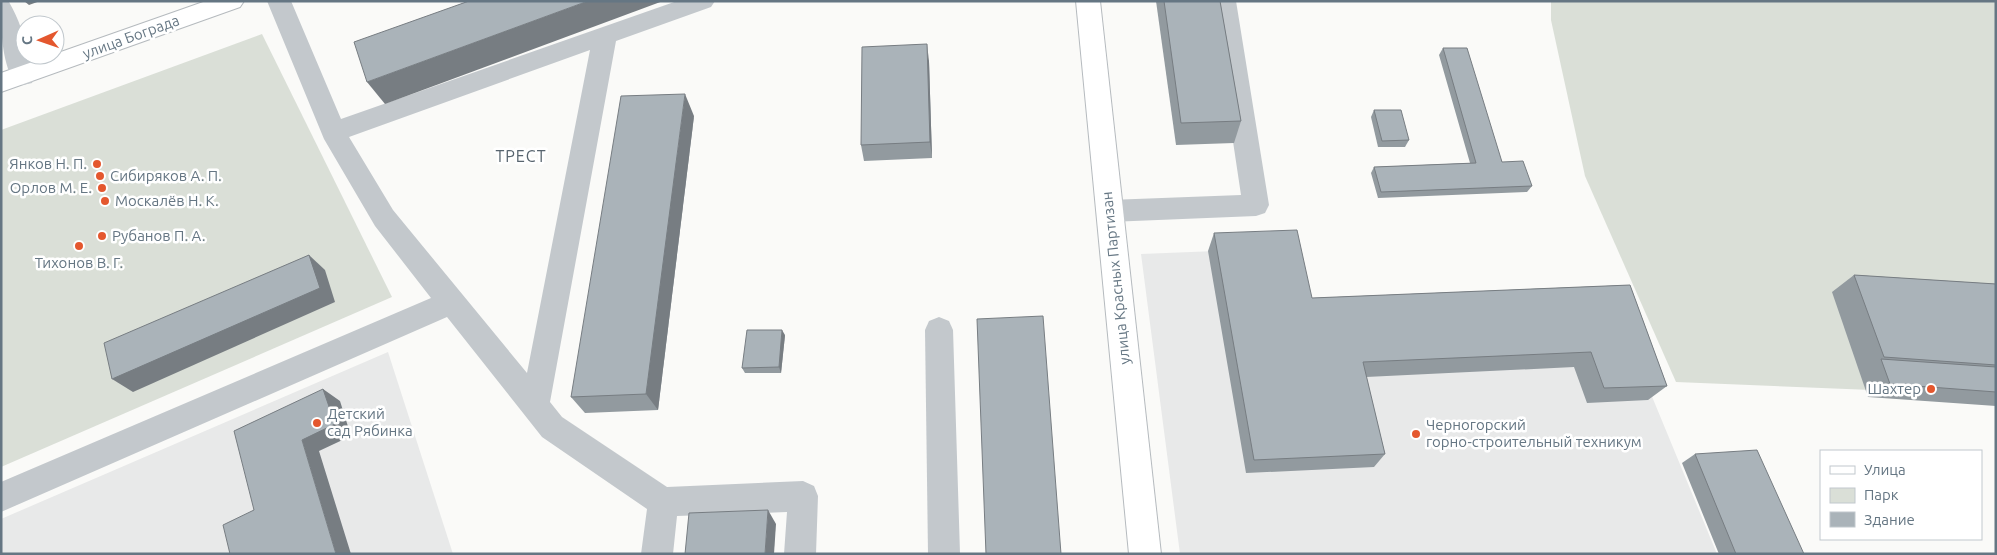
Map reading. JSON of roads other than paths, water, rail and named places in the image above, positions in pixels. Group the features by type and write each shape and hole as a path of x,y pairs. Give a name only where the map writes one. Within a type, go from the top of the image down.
{"main road":[{"name":"улица Бограда","path":"12,80 232,1"},
{"name":"улица Красных Партизан","path":"1088,1 1145,554"}],"lane":[{"path":"279,1 308,67 333,132 384,218 552,426 663,502 803,496 800,554"},
{"path":"333,132 702,1"},
{"path":"1109,211 1256,206 1224,1"},
{"path":"1,8 10,26 12,80"},
{"path":"535,405 605,36"},
{"path":"1,497 451,302"},
{"path":"939,330 944,554"},
{"path":"657,554 663,502"}],"place":[{"name":"Янков Н. П.","path":"97,164"},
{"name":"Сибиряков А. П.","path":"100,176"},
{"name":"Орлов М. Е.","path":"102,188"},
{"name":"Москалёв Н. К.","path":"105,201"},
{"name":"Рубанов П. А.","path":"102,236"},
{"name":"Тихонов В. Г.","path":"79,246"},
{"name":"Шахтер","path":"1931,389"},
{"name":"Детский сад Рябинка","path":"317,423"},
{"name":"Черногорский горно-строительный техникум","path":"1416,434"}],"district":[{"name":"ТРЕСТ","path":"521,156"}]}
